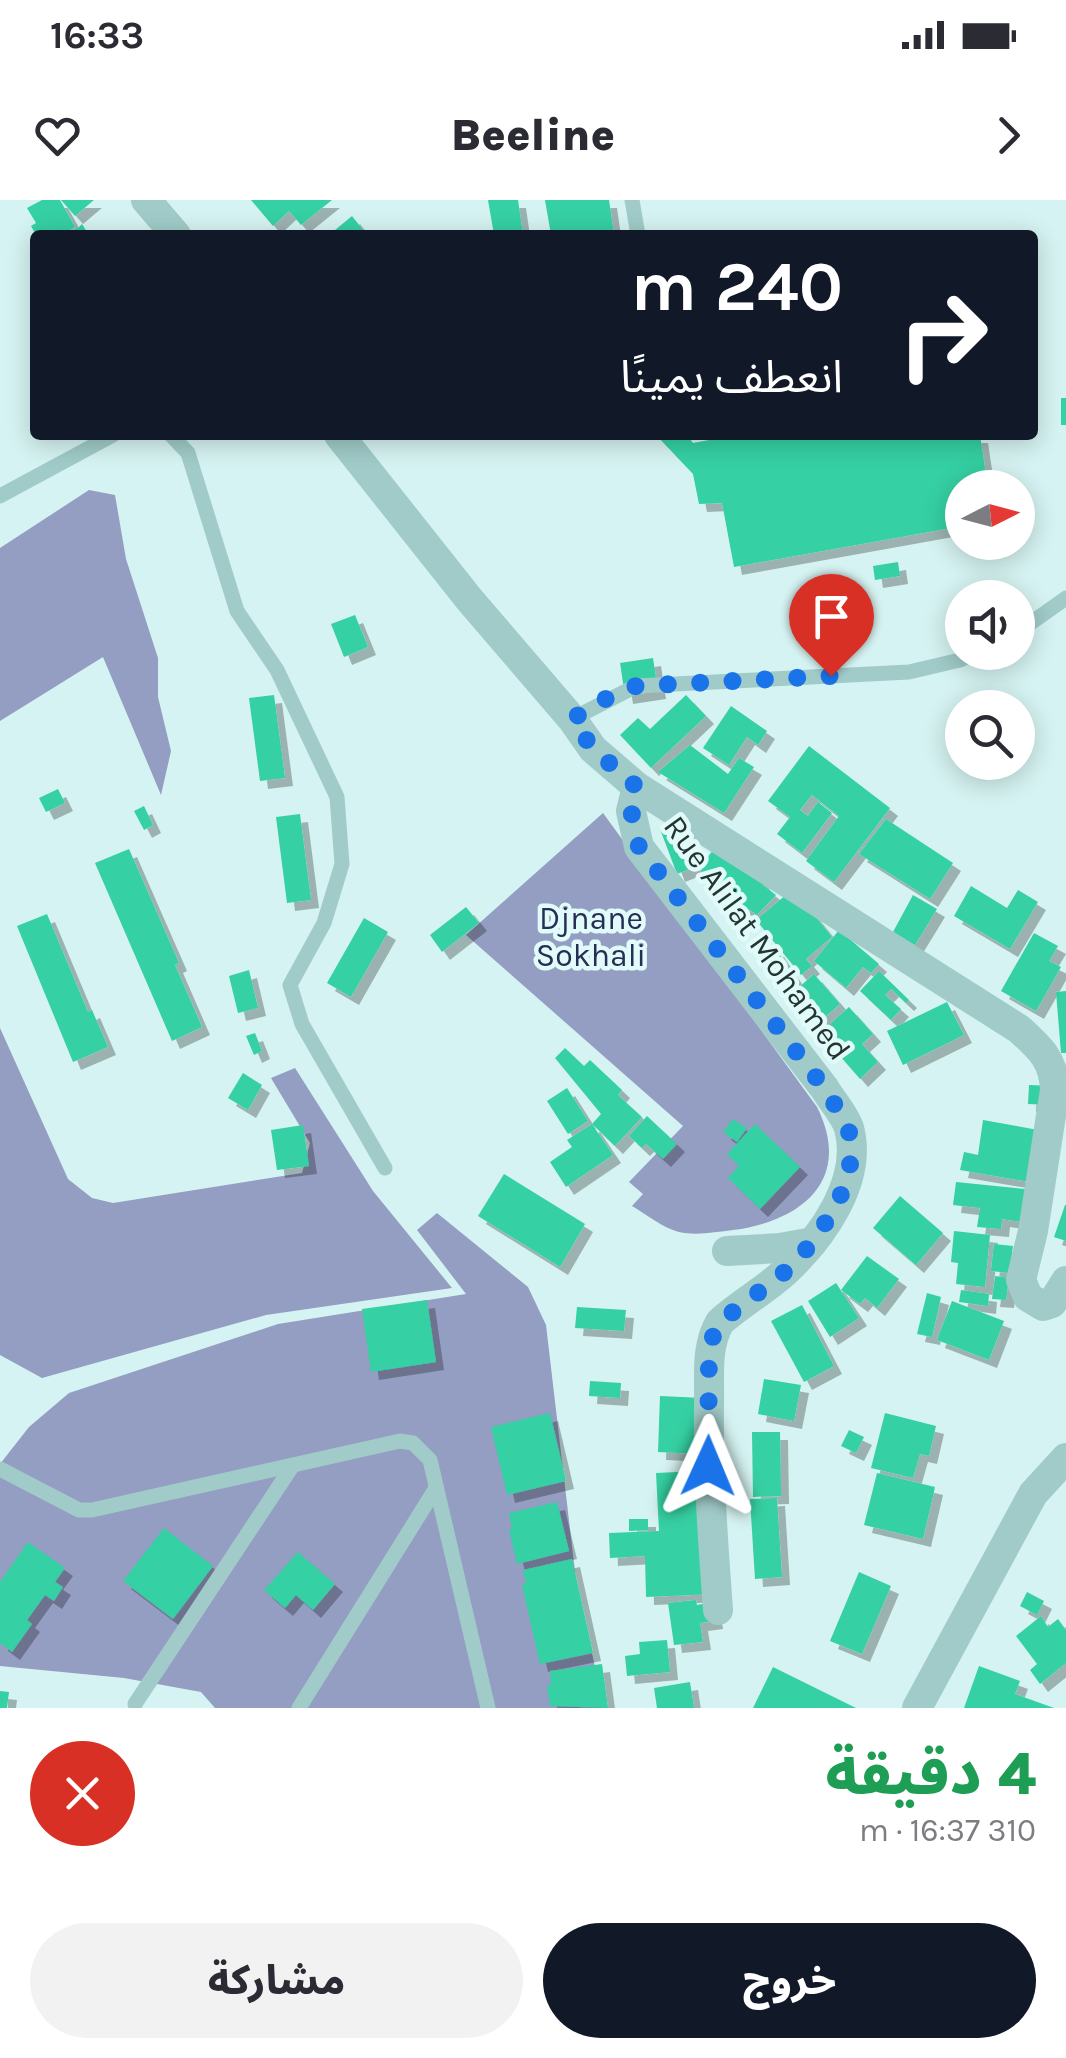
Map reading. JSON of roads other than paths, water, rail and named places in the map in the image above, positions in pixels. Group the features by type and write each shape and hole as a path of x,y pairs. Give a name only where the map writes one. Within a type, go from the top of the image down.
{"street":[{"path":"146,200 172,230"},
{"name":"Rue Alilat Mohamed","path":"342,440 593,749 637,787 1019,1029 1046,1054 1056,1090 1022,1289 1043,1306 1052,1303 1066,1280"},
{"name":"Rue Alilat Mohamed","path":"637,787 631,810 639,847 776,1023 848,1126 852,1149 848,1180 813,1242 786,1271 720,1322 714,1332 709,1354 708,1466 718,1610"},
{"path":"726,1251 813,1242"},
{"path":"916,1708 1033,1494 1066,1458"}],"lane":[{"path":"632,200 637,230"},
{"path":"0,496 104,440"},
{"path":"176,440 188,453 237,611 277,670 337,797 342,864 324,923 290,985 302,1024 385,1168"},
{"path":"1035,620 1066,598"},
{"path":"572,719 636,686 909,672 945,664"},
{"path":"0,1469 79,1510 92,1510 400,1441 422,1449 430,1460 488,1708"},
{"path":"134,1704 293,1465"},
{"path":"299,1708 436,1488"}],"park label":[{"name":"Djnane Sokhali","path":"591,936"}]}
